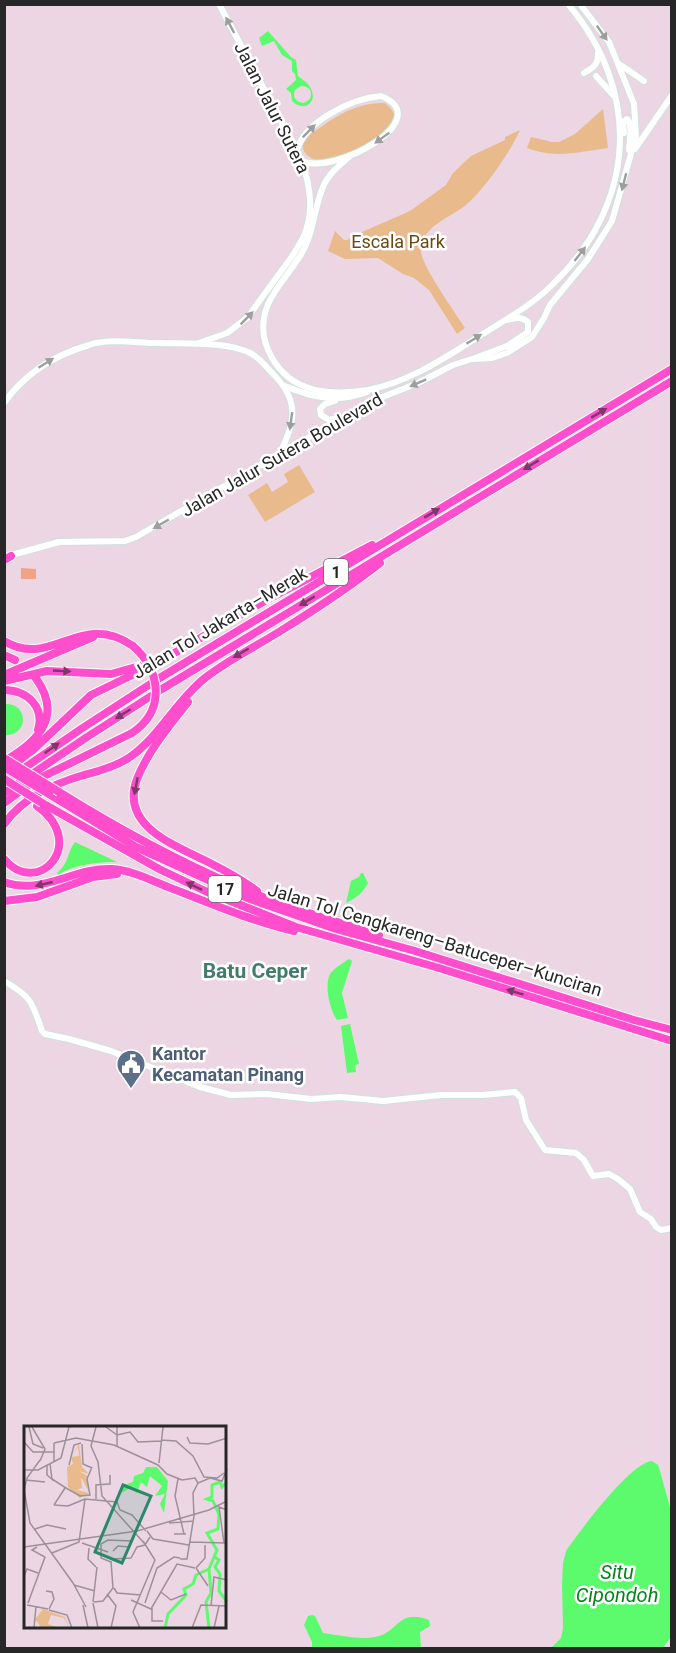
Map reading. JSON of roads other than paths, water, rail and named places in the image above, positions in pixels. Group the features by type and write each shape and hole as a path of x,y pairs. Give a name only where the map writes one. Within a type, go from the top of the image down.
{"highway":[{"name":"Jalan Tol Jakarta–Merak","path":"4,782 138,692 672,369"},
{"name":"Jalan Tol Jakarta–Merak","path":"6,799 87,736 672,381"},
{"path":"4,772 34,749 91,695 159,662 271,597 363,549 399,534"},
{"path":"4,824 20,806 38,794 61,783 114,766 130,757 144,746 187,695 216,670 323,603 370,571 411,538"},
{"path":"4,641 18,647 37,649 51,647 83,634 97,633 111,636 133,646 149,664 156,692 149,715 132,733 36,780 6,799 4,808"},
{"path":"4,675 83,640 111,636"},
{"path":"4,681 47,671 95,675 115,673 145,664 193,643"},
{"path":"4,655 15,660"},
{"path":"216,670 187,703 145,762 135,786 135,803 141,819 153,832 234,876 265,897"},
{"path":"4,760 21,751 39,735 47,715 46,699 35,677"},
{"path":"4,690 24,695 35,703 40,712 38,729 21,751"},
{"path":"4,760 146,844 235,886 298,910 379,935 415,951"},
{"name":"Jalan Tol Cengkareng–Batuceper–Kunciran","path":"4,767 136,847 210,882 287,913 634,1020 672,1029"},
{"name":"17","path":"4,782 39,804 131,854 205,891 296,927 347,943"},
{"path":"4,859 18,870 32,873 44,869 57,857 60,844 58,830 39,804"},
{"path":"4,882 22,887 35,886 82,872 104,869 124,870 266,924 347,943"},
{"path":"4,901 43,895 99,875 141,877"},
{"name":"Jalan Tol Cengkareng–Batuceper–Kunciran","path":"347,943 439,968 671,1041"}],"main road":[{"name":"Jalan Jalur Sutera","path":"196,344 227,333 248,318 293,255 306,232 310,211 310,193 302,160 219,4"},
{"name":"Jalan Jalur Sutera Boulevard","path":"350,156 331,173 322,188 310,238 270,302 265,315 266,345 277,365 289,378 300,384 331,392 382,387 422,371 503,321 551,286 587,245 600,224 613,189 619,158 620,130 610,78 597,46 590,32 568,4"},
{"name":"Jalan Jalur Sutera Boulevard","path":"7,557 52,543 79,540 124,541 136,537 370,402 418,383 453,365 507,353 532,337 550,305 604,236 618,205 636,136 634,104 609,42 580,4"},
{"path":"584,73 595,66 599,59 597,46"},
{"path":"618,64 644,81"},
{"path":"596,76 615,98"},
{"path":"629,160 640,140 672,95"},
{"path":"297,151 305,134 327,116 345,106 375,96 385,97 396,108 397,119 392,130 368,148 350,156 314,165 302,160"},
{"path":"619,158 624,136 623,122 627,119 631,122 629,160"},
{"path":"472,359 488,351 507,346 528,332 528,322 524,319 518,317 503,321"},
{"name":"Jalan Jalur Sutera","path":"4,403 28,376 48,361 92,344 225,346 249,353 261,361 284,386 291,398 293,416 279,456"},
{"path":"284,386 318,398 354,397"},
{"path":"351,413 341,418 328,420 321,415 320,409 335,401 382,387"},
{"path":"4,981 26,995 45,1034 111,1051 200,1087 224,1094 267,1094 311,1099 341,1097 383,1101 435,1095 515,1092 521,1098 526,1120 545,1150 576,1153 584,1160 593,1176 607,1173 630,1189 639,1211 651,1219 656,1227 661,1230 672,1228"}],"water":[{"path":"268,31 296,60 298,76 308,84 311,90 313,97 309,104 298,105 292,101 291,93 286,89 296,80 292,71 292,61 282,55 274,41 262,46 259,38","holes":["301,86 310,90 311,94 310,99 304,103 294,97 295,90"]},
{"path":"5,704 13,705 22,714 22,725 13,734 5,735"},
{"path":"75,842 117,862 79,866 58,875 57,873 64,865"},
{"path":"361,873 368,883 359,895 346,903 351,881 359,877"},
{"path":"349,959 352,961 342,993 348,1018 337,1020 329,998 328,979 334,970"},
{"path":"350,1024 359,1064 355,1065 356,1072 347,1073 341,1026"},
{"name":"Situ Cipondoh","path":"652,1461 658,1465 671,1511 671,1637 663,1648 551,1648 561,1638 563,1628 562,1584 566,1551 593,1514 619,1485 643,1464"},
{"path":"308,1616 315,1616 323,1633 356,1638 383,1635 399,1622 410,1617 429,1620 430,1626 420,1632 421,1648 312,1648 312,1642 304,1625"}],"place":[{"name":"Kantor Kecamatan Pinang","path":"131,1090"}],"district":[{"name":"Batu Ceper","path":"255,971"}],"park label":[{"name":"Escala Park","path":"398,242"}]}
